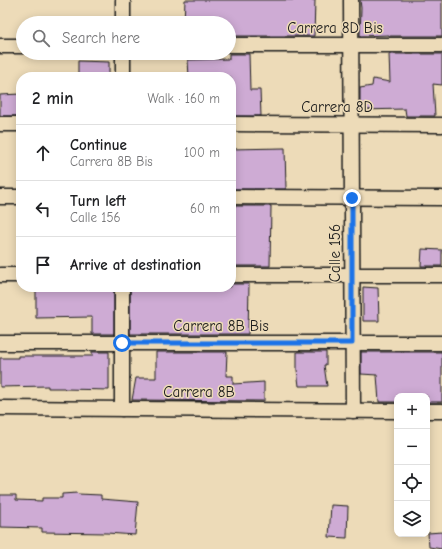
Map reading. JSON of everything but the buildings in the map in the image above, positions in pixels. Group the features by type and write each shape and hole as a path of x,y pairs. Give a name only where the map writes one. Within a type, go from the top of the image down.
{"street":[{"path":"123,0 123,16"},
{"name":"Calle 156","path":"351,0 353,410"},
{"name":"Carrera 8D Bis","path":"236,45 442,45"},
{"path":"0,46 16,46"},
{"path":"123,60 123,72"},
{"path":"0,124 16,124"},
{"name":"Carrera 8D","path":"236,124 442,125"},
{"path":"0,196 16,197"},
{"path":"236,197 442,198"},
{"path":"0,275 16,275"},
{"path":"236,275 442,275"},
{"path":"122,292 122,409"},
{"name":"Carrera 8B Bis","path":"0,343 442,343"},
{"name":"Carrera 8B","path":"0,408 394,411"},
{"path":"430,411 442,411"}],"route":[{"path":"122,343 352,343 352,198"}]}
